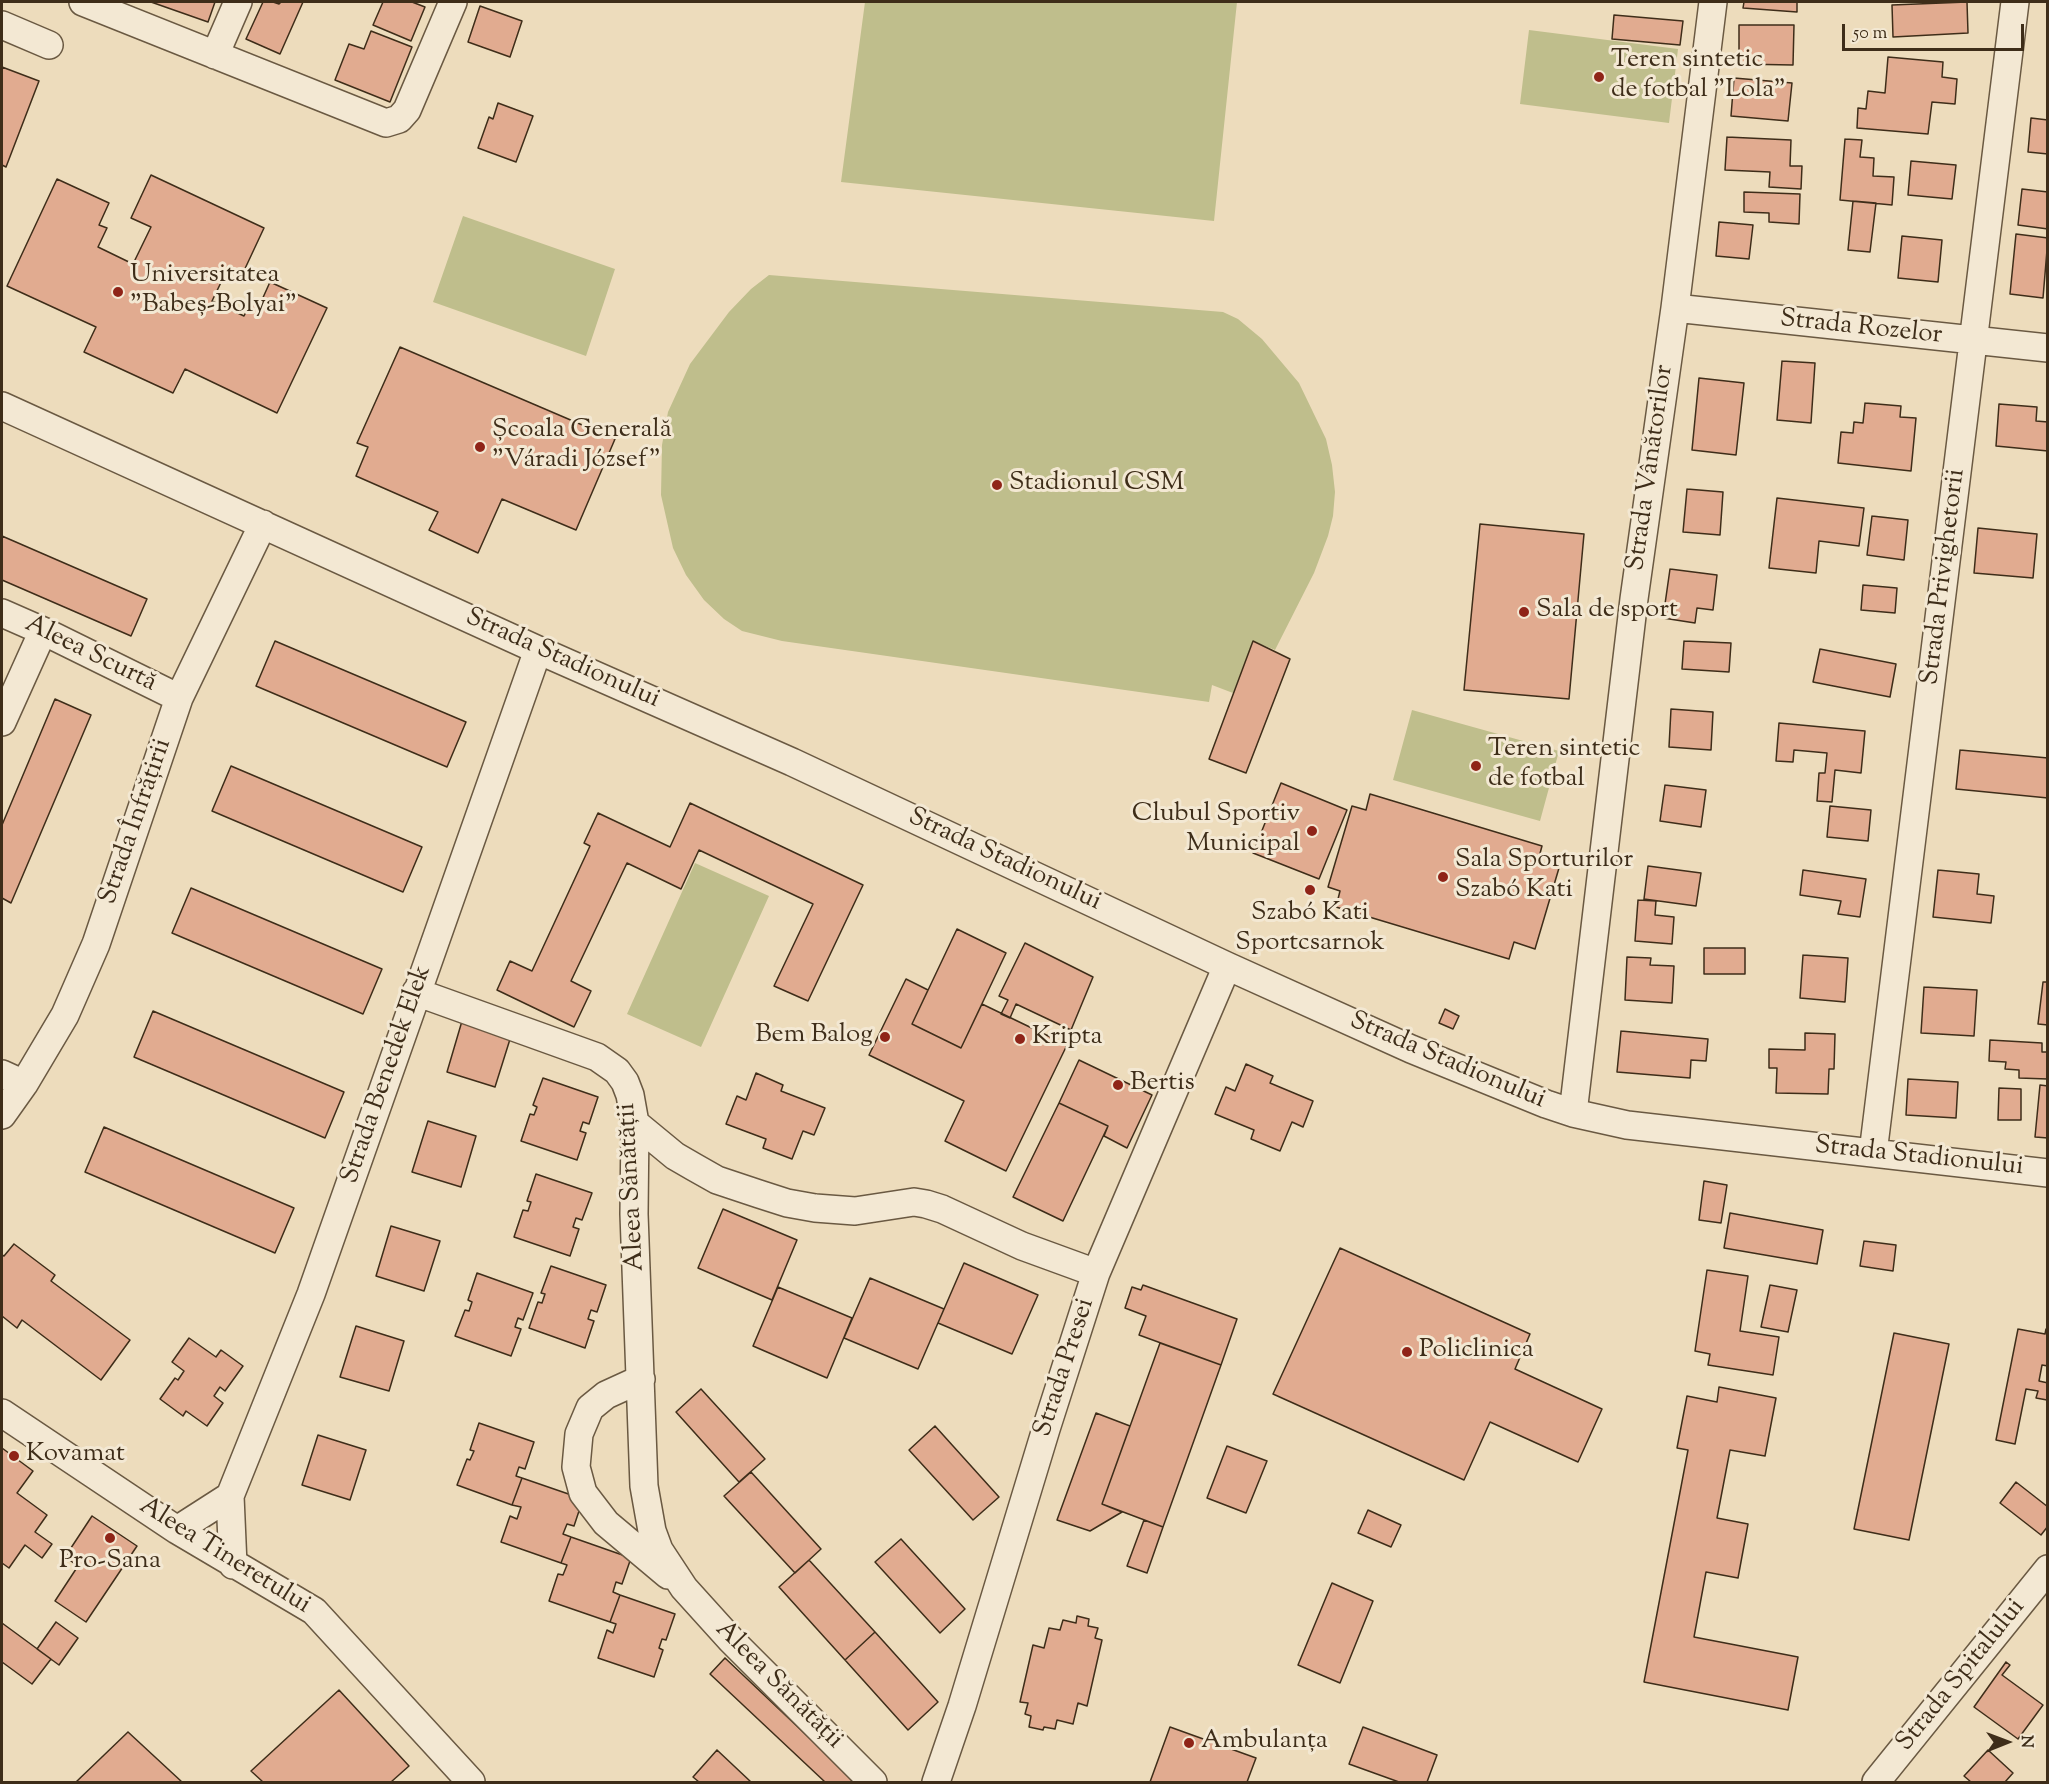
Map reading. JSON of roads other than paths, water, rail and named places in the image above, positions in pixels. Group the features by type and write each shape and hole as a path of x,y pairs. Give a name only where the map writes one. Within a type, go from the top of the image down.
{"street":[{"path":"83,2 386,123 399,119 407,110 453,2"},
{"path":"214,55 238,2"},
{"name":"Strada Vânătorilor","path":"1573,1113 1633,611 1675,308 1713,2"},
{"name":"Strada Privighetorii","path":"1873,1153 2015,2"},
{"path":"2,25 50,45"},
{"name":"Strada Rozelor","path":"1675,308 2048,348"},
{"name":"Strada Stadionului","path":"2,406 538,650 792,762 1227,966 1411,1049 1516,1093 1573,1113 1627,1125 2048,1173"},
{"name":"Strada Înfrățirii","path":"2,1115 13,1079 65,1015 96,944 179,698 263,524"},
{"name":"Aleea Scurtă","path":"2,613 179,698"},
{"path":"2,722 43,631"},
{"name":"Strada Benedek Elek","path":"233,1565 230,1496 311,1294 538,650"},
{"name":"Strada Presei","path":"936,1782 962,1706 1096,1273 1227,966"},
{"name":"Aleea Sănătății","path":"416,992 538,1034 608,1063 625,1082 630,1095 635,1124 634,1214 644,1486 647,1513 659,1550 684,1588 730,1640 873,1782"},
{"path":"635,1124 675,1156 717,1180 759,1194 815,1208 855,1211 914,1202 926,1204 942,1209 1022,1246 1096,1273"},
{"name":"Aleea Sănătății","path":"641,1379 606,1395 590,1408 579,1434 576,1467 583,1493 606,1523 684,1588"},
{"name":"Aleea Tineretului","path":"2,1413 177,1530 314,1611 471,1782"},
{"path":"177,1530 230,1496"},
{"name":"Strada Spitalului","path":"1876,1782 2048,1569"}],"place":[{"name":"Teren sintetic de fotbal \"Lola\"","path":"1599,77"},
{"name":"Universitatea \"Babeș-Bolyai\"","path":"118,292"},
{"name":"Școala Generală \"Váradi József\"","path":"480,447"},
{"name":"Stadionul CSM","path":"997,485"},
{"name":"Sala de sport","path":"1524,612"},
{"name":"Teren sintetic de fotbal","path":"1476,766"},
{"name":"Clubul Sportiv Municipal","path":"1312,831"},
{"name":"Sala Sporturilor Szabó Kati","path":"1443,877"},
{"name":"Szabó Kati Sportcsarnok","path":"1310,890"},
{"name":"Bem Balog","path":"885,1037"},
{"name":"Kripta","path":"1020,1039"},
{"name":"Bertis","path":"1118,1085"},
{"name":"Policlinica","path":"1407,1352"},
{"name":"Kovamat","path":"14,1456"},
{"name":"Pro-Sana","path":"110,1538"},
{"name":"Ambulanța","path":"1189,1743"}]}
